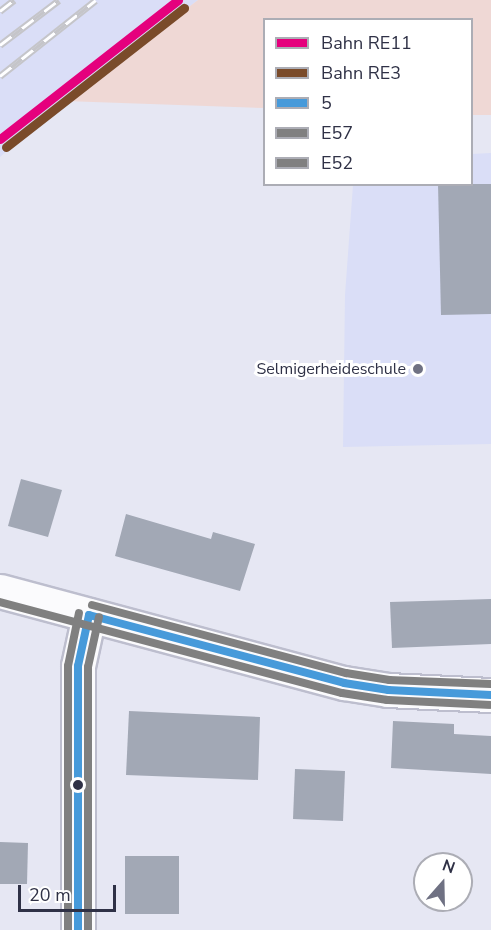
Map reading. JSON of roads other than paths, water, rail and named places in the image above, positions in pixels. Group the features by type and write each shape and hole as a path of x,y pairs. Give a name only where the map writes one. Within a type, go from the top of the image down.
{"street":[{"path":"0,591 345,683 388,690 491,695"},
{"path":"78,930 78,666 89,615"}],"railway":[{"path":"0,11 14,0"},
{"path":"0,45 59,0"},
{"path":"0,76 96,0"}],"rail line":[{"name":"RE11","path":"0,139 178,0"},
{"name":"RE3","path":"6,147 184,8"}],"place":[{"name":"Selmigerheideschule","path":"418,369"}]}
